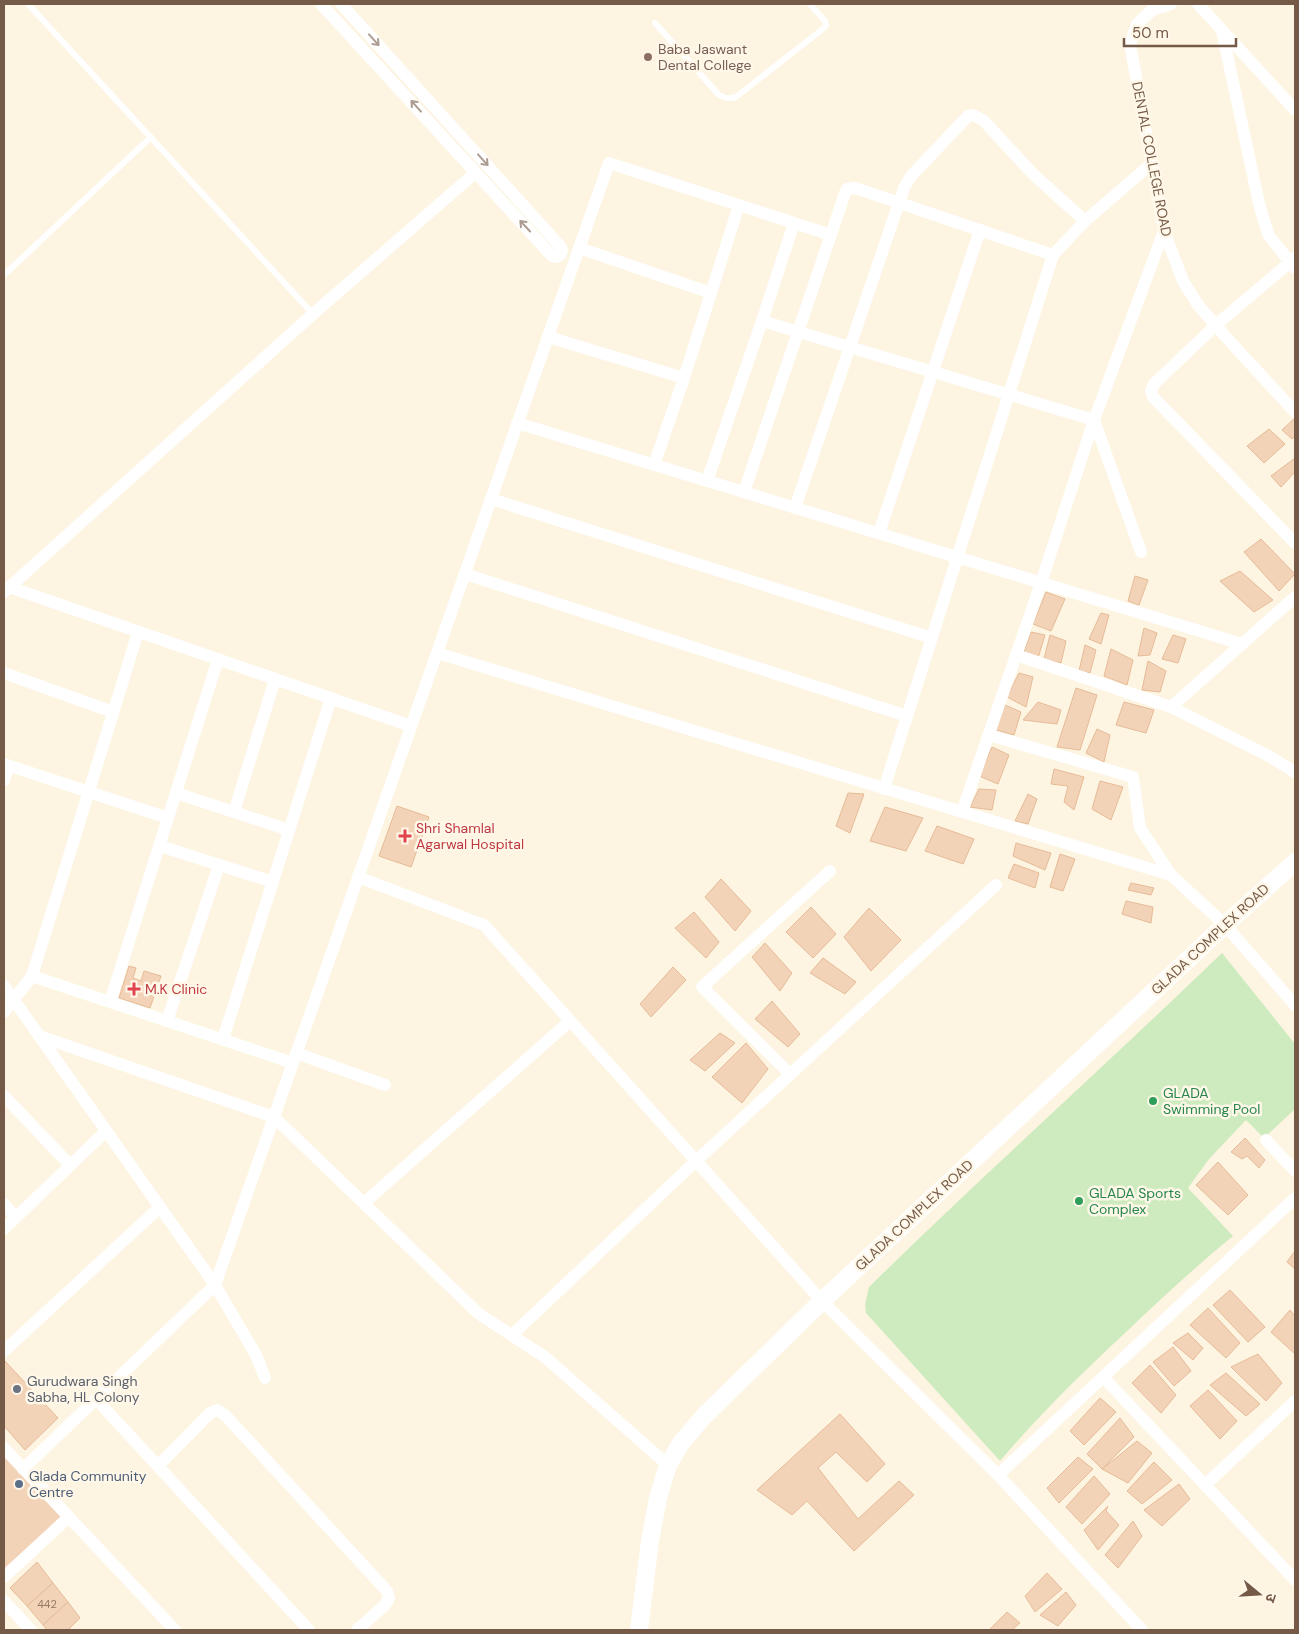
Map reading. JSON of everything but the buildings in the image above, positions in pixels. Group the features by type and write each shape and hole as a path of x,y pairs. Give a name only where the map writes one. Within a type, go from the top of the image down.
{"street":[{"path":"320,4 552,256 560,255"},
{"path":"341,4 561,247 560,255"},
{"name":"DENTAL COLLEGE ROAD","path":"1171,4 1152,10 1137,24 1130,44 1164,231 1183,282 1198,305 1295,412"},
{"path":"1198,4 1295,110"},
{"path":"1222,31 1260,208 1269,236 1294,263 1216,326 1154,384 1151,392 1295,543"},
{"path":"795,508 904,188 912,176 968,116 973,115 983,120 1033,174 1085,221"},
{"path":"23,1469 215,1285 609,162 831,235"},
{"path":"884,789 1053,255 1085,221 1151,164"},
{"path":"411,726 7,589 313,314 475,173"},
{"path":"744,492 845,193 848,189 855,188 899,202 1053,255"},
{"path":"654,465 739,205"},
{"path":"707,481 794,223"},
{"path":"878,533 980,230"},
{"path":"962,812 1041,583 1094,420 1164,231"},
{"path":"579,248 711,293"},
{"path":"560,255 572,268"},
{"path":"762,321 1094,420"},
{"path":"548,337 684,378"},
{"path":"1094,420 1141,552"},
{"path":"518,423 1242,644"},
{"path":"491,499 932,638"},
{"path":"465,574 907,716"},
{"path":"1171,707 1295,597"},
{"path":"4,1012 32,976 138,632"},
{"path":"437,653 1171,876"},
{"path":"1016,655 1171,707 1267,755 1295,772"},
{"path":"110,1002 218,659"},
{"path":"4,673 113,712"},
{"path":"234,812 275,679"},
{"path":"223,1039 331,698"},
{"path":"989,735 1133,777 1140,828 1171,876 1224,925 1295,1005"},
{"path":"4,780 6,765 168,818"},
{"path":"176,793 289,830"},
{"path":"160,846 273,882"},
{"name":"GLADA COMPLEX ROAD","path":"639,1630 650,1540 658,1498 668,1465 681,1443 704,1416 822,1301 1224,925 1295,862"},
{"path":"168,1021 219,865"},
{"path":"790,1074 702,987 830,871"},
{"path":"358,877 484,925 822,1301 998,1476 1142,1630"},
{"path":"512,1336 696,1161 996,885"},
{"path":"32,976 223,1039 385,1085"},
{"path":"4,986 215,1285 256,1355 265,1378"},
{"path":"364,1203 570,1020"},
{"path":"39,1036 274,1117 479,1314 545,1357 668,1465"},
{"path":"4,1096 70,1166"},
{"path":"4,1229 106,1131"},
{"path":"1266,1140 1295,1171"},
{"path":"998,1476 1295,1198"},
{"path":"4,1204 16,1217"},
{"path":"4,1351 160,1207"},
{"path":"1104,1377 1295,1580"},
{"path":"96,1399 310,1630"},
{"path":"1205,1484 1295,1401"},
{"path":"158,1466 210,1413 217,1410 226,1415 386,1591 389,1598 385,1605 357,1630"},
{"path":"4,1448 175,1630"},
{"path":"4,1576 69,1517"},
{"path":"4,1601 31,1630"}],"lane":[{"path":"28,4 313,314"},
{"path":"655,23 719,95 731,99 824,28 826,25 825,20 810,4"},
{"path":"4,275 151,137"}],"green space":[{"name":"GLADA Sports Complex","path":"1222,953 1295,1044 1295,1109 1264,1138 1246,1120 1209,1159 1188,1188 1233,1236 1092,1364 1045,1411 1000,1461 866,1313 865,1304 869,1287"}],"place":[{"name":"Baba Jaswant Dental College","path":"648,57"},
{"name":"Shri Shamlal Agarwal Hospital","path":"405,836"},
{"name":"M.K Clinic","path":"134,989"},
{"name":"GLADA Swimming Pool","path":"1153,1101"},
{"name":"GLADA Sports Complex","path":"1079,1201"},
{"name":"Gurudwara Singh Sabha, HL Colony","path":"17,1389"},
{"name":"Glada Community Centre","path":"19,1484"}]}
